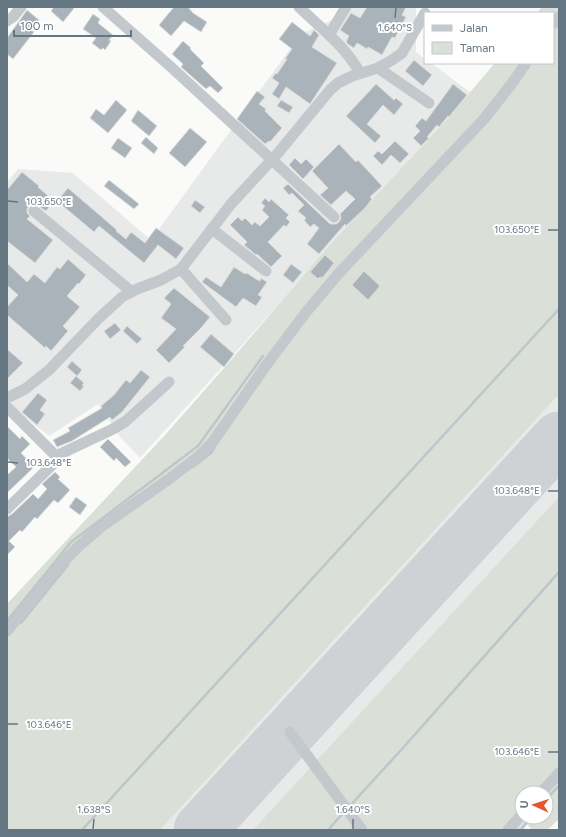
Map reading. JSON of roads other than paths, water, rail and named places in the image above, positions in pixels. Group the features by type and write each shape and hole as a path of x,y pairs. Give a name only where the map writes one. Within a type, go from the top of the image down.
{"street":[{"path":"7,21 13,17 21,7"},
{"path":"103,7 171,67 205,100 218,109 334,217"},
{"path":"299,7 347,52 360,73"},
{"path":"329,34 346,7"},
{"path":"7,398 25,389 49,370 99,318 122,297 181,269 231,204 300,128 330,90 342,80 378,68 402,53 424,15"},
{"path":"7,631 61,564 79,546 101,527 199,456 212,443 267,364 307,311 340,272 484,119 525,64"},
{"path":"378,68 429,103"},
{"path":"34,211 132,292"},
{"path":"212,229 266,271"},
{"path":"181,269 226,320"},
{"path":"7,508 53,464 56,456 120,425 169,382"},
{"path":"7,407 56,456"},
{"path":"290,732 362,830"},
{"path":"548,785 559,773"}],"waterway":[{"path":"82,830 559,309"},
{"path":"7,621 71,542 198,446 263,356"},
{"path":"193,467 211,453 214,448"},
{"path":"21,623 68,565"},
{"path":"348,808 559,572"},
{"path":"554,791 559,786"},
{"path":"328,830 345,811"},
{"path":"521,830 525,825"}]}
